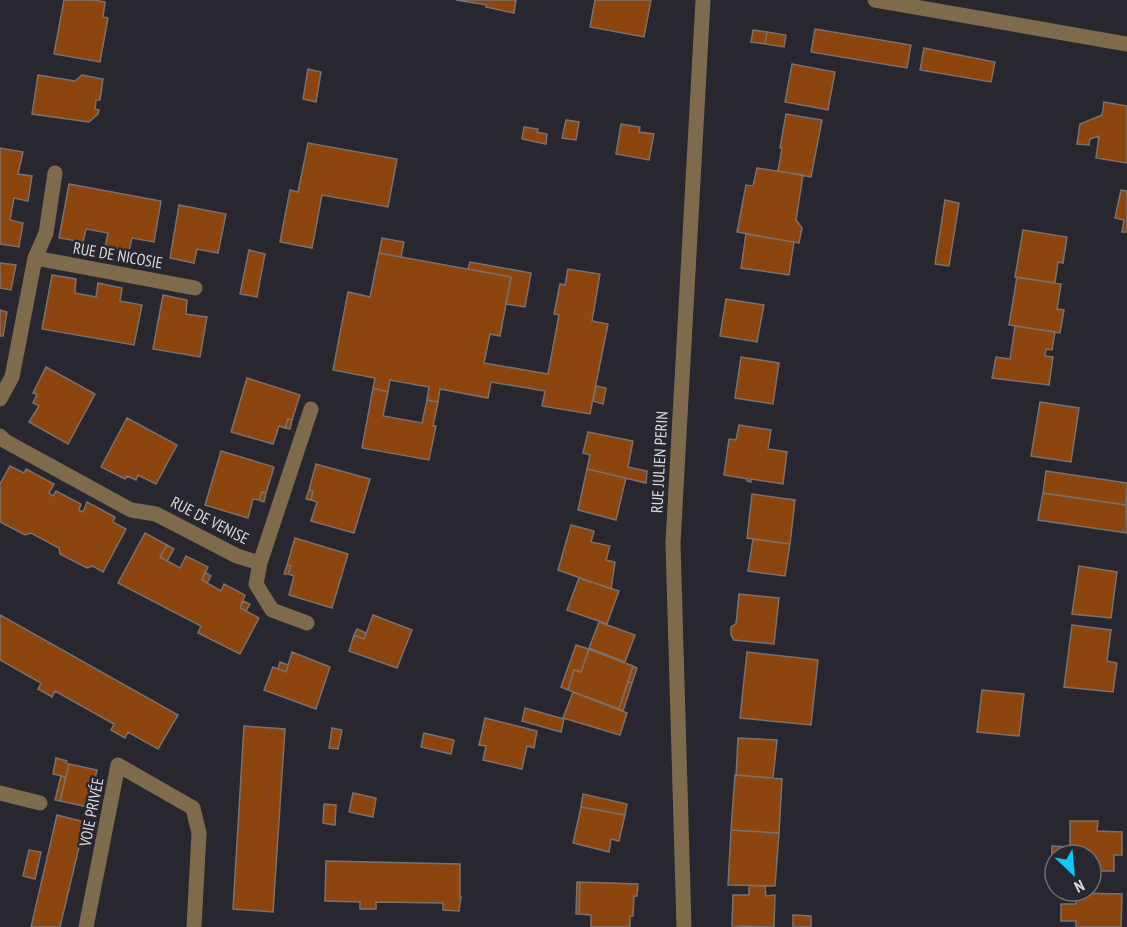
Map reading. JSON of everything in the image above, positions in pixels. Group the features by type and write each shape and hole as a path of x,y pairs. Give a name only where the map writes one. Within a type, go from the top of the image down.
{"street":[{"name":"RUE JULIEN PERIN","path":"684,927 673,543 703,0"},
{"path":"875,0 1127,44"},
{"path":"0,399 12,377 35,258 46,233 55,173"},
{"name":"RUE DE NICOSIE","path":"35,258 195,288"},
{"name":"RUE DE VENISE","path":"0,436 5,441 131,510 156,514 237,556 260,563 311,409"},
{"path":"260,563 256,584 272,610 307,623"},
{"name":"VOIE PRIVÉE","path":"86,927 118,765 193,808 199,833 194,927"},
{"path":"0,793 40,803"}],"building":[{"path":"64,0 105,2 103,17 108,18 100,62 54,54"},
{"path":"456,0 516,0 514,13 486,7 487,5"},
{"path":"595,0 651,0 644,37 590,27"},
{"path":"815,29 911,45 907,68 811,52"},
{"path":"753,30 767,32 765,44 751,42"},
{"path":"767,32 786,35 784,47 765,44"},
{"path":"924,48 995,62 991,82 920,70"},
{"path":"792,64 835,72 828,110 785,102"},
{"path":"308,69 321,72 316,102 303,99"},
{"path":"38,75 75,81 82,75 103,79 100,100 96,100 95,109 99,110 98,114 89,122 32,114"},
{"path":"1104,102 1127,106 1127,163 1096,158 1099,136 1090,139 1089,145 1077,144 1080,124 1102,115"},
{"path":"786,114 822,120 811,177 778,171"},
{"path":"566,120 579,122 576,140 562,138"},
{"path":"621,124 640,127 639,132 654,134 649,160 616,154"},
{"path":"524,127 538,129 537,132 547,134 546,144 522,139"},
{"path":"308,143 397,159 388,207 322,195 312,248 280,242 290,190 298,192"},
{"path":"0,148 23,152 18,174 32,176 28,201 14,198 10,220 23,223 19,247 0,244"},
{"path":"757,168 803,175 796,220 802,228 799,243 737,232 746,185 753,186"},
{"path":"69,184 161,201 154,242 132,238 129,251 105,247 108,233 86,229 83,242 59,238"},
{"path":"1121,190 1127,191 1127,232 1122,232 1124,220 1115,218"},
{"path":"945,200 959,203 949,266 935,264"},
{"path":"179,205 226,214 218,253 197,249 194,263 170,258"},
{"path":"1023,230 1067,237 1063,263 1058,262 1055,283 1015,277"},
{"path":"746,234 794,242 789,275 741,268"},
{"path":"382,238 404,242 401,257 379,253"},
{"path":"249,250 265,254 257,297 240,294"},
{"path":"379,253 511,277 500,336 490,334 484,363 548,374 559,315 554,314 560,284 565,285 568,269 600,274 592,321 608,324 590,414 542,406 545,391 491,382 488,398 440,389 438,402 427,400 429,387 390,380 388,392 373,388 375,378 333,370 348,292 370,297"},
{"path":"470,262 531,273 525,307 506,304 511,277 468,269"},
{"path":"0,263 16,265 11,290 0,288"},
{"path":"52,275 76,279 75,293 96,297 98,283 122,288 120,301 142,305 134,345 42,329"},
{"path":"1017,277 1061,284 1057,309 1064,310 1060,333 1009,325"},
{"path":"163,295 187,300 186,314 207,317 200,357 153,349"},
{"path":"726,299 764,305 757,342 720,336"},
{"path":"0,310 7,312 3,336 0,336"},
{"path":"1015,326 1055,332 1052,350 1046,349 1045,356 1053,357 1049,385 992,378 996,357 1010,359"},
{"path":"741,357 779,363 773,404 735,398"},
{"path":"46,367 95,394 68,444 29,422 39,406 33,403 37,394 33,393"},
{"path":"247,378 300,395 292,420 288,419 285,428 279,426 273,444 231,432"},
{"path":"596,386 606,388 603,404 593,401"},
{"path":"373,388 388,392 383,416 422,423 427,400 438,402 429,460 362,448"},
{"path":"1040,402 1079,408 1071,462 1031,456"},
{"path":"127,418 177,445 156,484 138,475 136,480 127,476 125,479 101,467"},
{"path":"288,419 292,420 290,429 285,428"},
{"path":"739,425 771,430 768,449 787,452 783,484 751,479 751,482 747,481 748,479 724,475 729,439 736,440"},
{"path":"588,432 633,441 628,467 647,471 646,483 587,469 590,455 583,453"},
{"path":"221,451 274,467 266,493 262,492 259,500 253,499 248,518 205,505"},
{"path":"316,464 370,479 354,533 311,521 317,502 311,500 313,491 309,490"},
{"path":"10,466 24,473 26,469 54,484 49,493 53,496 56,491 81,504 79,510 83,512 87,502 115,517 113,522 126,529 103,572 93,566 87,568 60,554 59,548 31,533 25,535 0,522 0,484"},
{"path":"587,469 626,478 616,520 578,510"},
{"path":"1046,471 1127,483 1126,505 1043,493"},
{"path":"309,490 313,491 311,500 306,499"},
{"path":"262,492 266,493 264,502 259,500"},
{"path":"1043,493 1126,505 1127,533 1038,520"},
{"path":"752,494 795,500 790,544 747,538"},
{"path":"571,525 594,531 591,542 610,546 606,560 615,562 611,589 558,570"},
{"path":"145,533 167,545 160,557 180,568 186,556 208,567 202,580 221,591 224,584 245,595 240,608 259,618 240,654 198,633 201,626 118,583"},
{"path":"295,538 348,554 332,608 289,595 294,576 288,574 291,566 287,565"},
{"path":"753,539 790,544 785,576 748,571"},
{"path":"167,545 174,549 167,561 160,557"},
{"path":"287,565 291,566 288,574 284,574"},
{"path":"1079,566 1117,572 1111,618 1072,614"},
{"path":"205,572 211,576 207,583 202,580"},
{"path":"579,578 619,591 607,624 567,610"},
{"path":"739,594 779,598 774,644 734,640 731,627 736,624"},
{"path":"243,601 250,604 246,611 240,608"},
{"path":"0,615 178,715 158,749 128,732 125,738 111,730 114,724 55,691 52,697 38,689 41,683 0,660"},
{"path":"373,615 412,630 397,668 349,651 354,635 364,639"},
{"path":"599,622 635,635 625,662 589,648"},
{"path":"1072,625 1111,630 1107,661 1117,663 1113,692 1064,687"},
{"path":"357,629 366,633 364,639 354,635"},
{"path":"576,645 589,649 581,672 574,670 568,690 561,687"},
{"path":"589,649 633,666 619,709 568,690 574,670 581,672"},
{"path":"292,652 330,667 316,709 264,690 273,667 286,672"},
{"path":"747,652 818,660 811,725 740,718"},
{"path":"280,662 288,665 286,672 278,669"},
{"path":"633,666 637,668 632,683 628,682"},
{"path":"628,682 632,683 623,711 619,709"},
{"path":"982,690 1024,694 1019,736 977,732"},
{"path":"573,692 627,713 620,735 563,718"},
{"path":"525,708 564,719 561,732 522,721"},
{"path":"485,718 537,731 534,748 527,746 522,769 483,760 486,746 479,745"},
{"path":"244,726 285,729 273,912 233,909"},
{"path":"332,728 342,730 338,749 329,748"},
{"path":"424,733 454,740 451,754 421,747"},
{"path":"738,738 777,740 773,778 736,775"},
{"path":"56,758 67,761 66,763 69,764 66,777 53,774"},
{"path":"69,764 97,770 88,807 60,801"},
{"path":"735,775 782,779 779,833 731,830"},
{"path":"61,776 66,777 60,801 55,800"},
{"path":"353,793 376,798 373,817 349,812"},
{"path":"583,794 627,804 625,815 581,807"},
{"path":"324,804 336,805 335,825 323,823"},
{"path":"581,807 625,815 619,841 611,839 609,852 573,843"},
{"path":"57,815 85,822 60,927 31,927"},
{"path":"1070,821 1098,821 1097,831 1122,832 1122,855 1114,855 1114,871 1103,871 1103,843 1070,843"},
{"path":"731,830 779,833 775,886 728,885"},
{"path":"29,850 41,852 35,879 23,876"},
{"path":"326,861 460,864 459,911 443,910 443,903 376,902 376,909 360,909 360,902 325,901"},
{"path":"577,882 580,882 579,914 576,914"},
{"path":"580,882 638,884 637,896 634,896 633,916 630,916 630,927 591,927 591,915 579,914"},
{"path":"749,886 765,886 766,896 775,895 774,927 732,926 733,895 749,895"},
{"path":"1103,894 1122,894 1121,927 1076,927 1076,921 1061,921 1061,904 1103,903"},
{"path":"793,915 811,916 811,927 793,927"}]}
